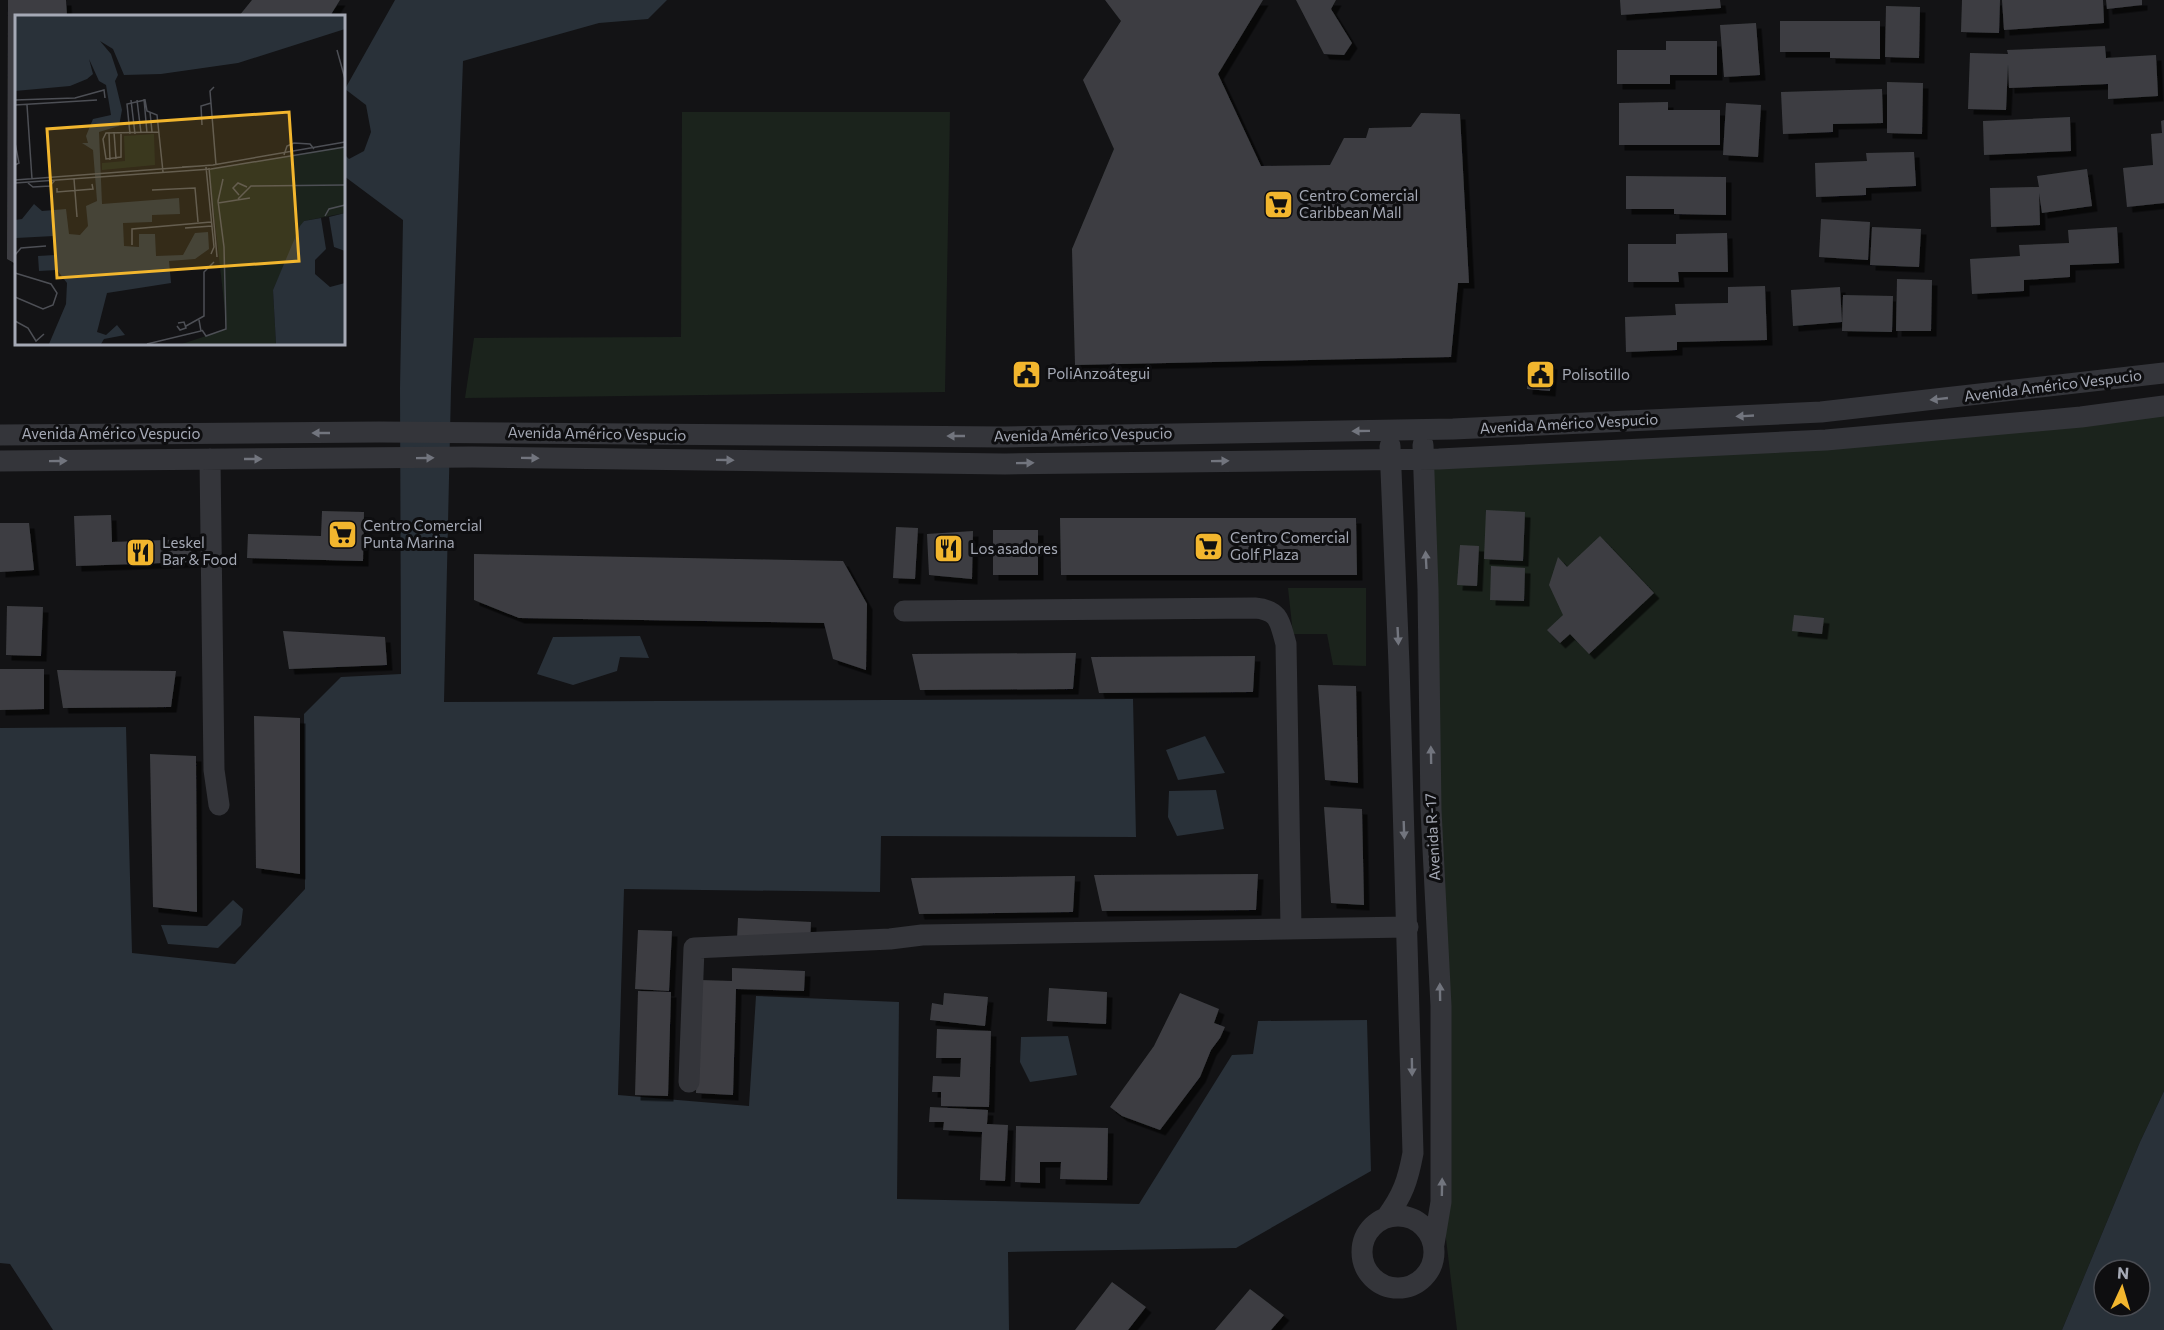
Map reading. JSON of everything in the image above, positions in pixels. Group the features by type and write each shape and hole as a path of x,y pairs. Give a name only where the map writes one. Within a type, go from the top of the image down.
{"street":[{"name":"Avenida Américo Vespucio","path":"0,435 379,432 1014,436 1422,430 1821,412 2164,373"},
{"name":"Avenida Américo Vespucio","path":"0,462 472,457 1005,464 1423,459 1826,440 2081,417 2164,406"},
{"name":"Avenida R-17","path":"1390,430 1408,927 1413,1153 1408,1182 1400,1199 1386,1218 1369,1231 1362,1250 1365,1265 1380,1283 1391,1287 1404,1287 1421,1279 1432,1264 1441,1202 1440,978 1431,810 1428,600 1422,430"},
{"path":"210,459 214,770 219,805"},
{"path":"904,611 1255,608 1267,609 1279,618 1286,644 1291,927"},
{"path":"689,1082 694,948 890,939 922,935 1291,927 1408,927"},
{"path":"1413,1153 1442,1152"},
{"path":"1386,1218 1398,1216 1410,1218 1430,1233 1434,1244"}],"shaded area":[{"path":"395,0 667,0 648,19 599,23 463,61 451,389 444,702 1133,699 1136,837 881,836 880,892 624,889 618,1095 749,1106 756,996 899,1002 897,1199 1139,1204 1232,1055 1253,1054 1258,1021 1367,1020 1371,1171 1236,1248 1008,1252 1009,1330 53,1330 10,1264 0,1263 0,728 126,727 132,953 235,964 305,889 304,714 341,677 401,674 400,388 403,220 345,177 345,155 349,159 364,151 371,132 366,105 345,89"},
{"path":"682,112 950,112 945,392 465,398 474,338 681,337"},
{"path":"2164,406 2164,1091 2140,1142 2062,1330 1457,1330 1446,1239 1423,459"},
{"path":"1288,588 1366,588 1366,666 1333,665 1327,634 1293,634"},
{"path":"640,636 649,658 620,657 617,671 573,685 537,674 553,637"},
{"path":"1205,736 1225,773 1178,780 1166,750"},
{"path":"1216,790 1224,829 1177,836 1168,817 1169,791"},
{"path":"233,900 243,909 241,925 218,948 168,944 161,925 207,926"},
{"path":"1068,1036 1077,1075 1030,1082 1020,1062 1021,1037"},
{"path":"2164,1091 2164,1330 2062,1330 2140,1142"}],"building":[{"path":"8,0 66,0 67,15 15,15 15,263 7,259"},
{"path":"252,0 340,0 331,15 240,15"},
{"name":"Centro Comercial Caribbean Mall","path":"1105,0 1263,0 1218,74 1261,166 1330,165 1344,138 1366,138 1369,128 1411,127 1421,113 1460,114 1469,283 1458,283 1451,357 1075,365 1072,249 1114,149 1083,80 1121,21"},
{"path":"1296,0 1336,0 1331,9 1352,43 1344,55 1324,54"},
{"path":"1620,0 1720,0 1721,8 1621,15"},
{"path":"1962,0 2000,0 1999,33 1961,32"},
{"path":"2002,0 2103,0 2104,23 2004,30"},
{"path":"2106,0 2142,0 2142,5 2107,9"},
{"path":"1886,6 1920,7 1919,58 1885,57"},
{"path":"1780,21 1880,21 1880,59 1830,58 1830,52 1780,52"},
{"path":"1756,23 1760,75 1724,77 1720,25"},
{"path":"1666,41 1717,41 1717,75 1670,75 1670,84 1617,84 1617,50 1666,50"},
{"path":"2105,46 2106,58 2156,55 2158,96 2108,99 2108,84 2009,88 2008,64 2006,110 1968,109 1970,53 2008,54 2007,50"},
{"path":"1887,82 1923,83 1922,134 1887,133"},
{"path":"1882,89 1883,123 1833,124 1833,132 1783,134 1781,92"},
{"path":"1668,102 1668,110 1720,110 1720,145 1619,145 1619,103"},
{"path":"1726,103 1761,105 1758,157 1723,155"},
{"path":"2070,117 2071,151 1984,155 1983,121"},
{"path":"2164,120 2164,203 2127,207 2123,168 2153,165 2151,134 2162,133 2161,121"},
{"path":"1914,152 1916,186 1866,188 1866,195 1816,197 1815,163 1867,161 1866,153"},
{"path":"2087,169 2092,206 2042,213 2039,193 2040,225 1991,227 1990,188 2039,187 2037,176"},
{"path":"1626,176 1726,177 1726,215 1674,214 1674,209 1626,209"},
{"path":"1821,219 1870,222 1868,260 1819,257"},
{"path":"1872,227 1921,229 1919,267 1870,265"},
{"path":"2117,227 2119,263 2070,265 2070,277 2024,280 2024,291 1972,294 1970,259 2020,256 2019,245 2069,243 2068,230"},
{"path":"1727,233 1728,272 1678,272 1679,282 1628,282 1628,244 1676,244 1676,234"},
{"path":"1897,279 1932,280 1931,331 1896,331"},
{"path":"1765,286 1767,340 1677,342 1677,350 1626,352 1625,317 1676,315 1675,304 1728,303 1728,287"},
{"path":"1840,287 1842,322 1793,326 1791,290"},
{"path":"1843,295 1893,296 1892,332 1842,331"},
{"path":"1529,361 1552,364 1550,391 1527,389"},
{"path":"1486,510 1525,512 1523,561 1484,559"},
{"name":"Centro Comercial Punta Marina","path":"322,511 364,512 363,561 247,558 248,534 321,536"},
{"path":"111,515 112,542 191,539 192,562 76,566 74,516"},
{"name":"Centro Comercial Golf Plaza","path":"1060,518 1356,518 1357,575 1061,575"},
{"path":"0,523 29,523 34,570 0,572"},
{"path":"896,527 918,528 915,579 893,578"},
{"path":"993,530 1038,530 1038,575 993,575"},
{"path":"973,531 972,579 929,575 927,534"},
{"path":"1600,536 1654,593 1589,654 1570,634 1560,643 1547,630 1563,615 1549,585 1558,557 1567,567"},
{"path":"1460,545 1479,546 1477,586 1457,585"},
{"path":"474,554 843,561 867,604 866,670 833,659 824,623 519,618 474,600"},
{"path":"1491,566 1525,568 1524,601 1490,600"},
{"path":"7,606 43,607 41,656 6,655"},
{"path":"1794,615 1824,618 1822,634 1792,631"},
{"path":"283,631 385,637 387,665 289,669"},
{"path":"1076,653 1073,689 920,690 912,654"},
{"path":"1255,656 1253,692 1099,693 1091,657"},
{"path":"0,669 44,669 44,709 0,710"},
{"path":"57,670 176,671 171,707 63,708"},
{"path":"1318,685 1356,686 1358,783 1325,780"},
{"path":"254,716 300,718 300,874 256,868"},
{"path":"150,754 196,756 197,912 153,907"},
{"path":"1324,807 1362,809 1364,905 1331,903"},
{"path":"1258,874 1256,910 1102,911 1094,875"},
{"path":"1075,876 1073,912 919,914 911,878"},
{"path":"738,918 811,922 810,942 737,939"},
{"path":"638,930 672,931 669,991 635,989"},
{"path":"732,968 805,971 804,991 736,989 733,1095 696,1093 700,980 732,981"},
{"path":"1049,988 1107,992 1106,1024 1047,1021"},
{"path":"638,991 671,992 668,1096 635,1095"},
{"path":"944,993 988,997 985,1026 930,1020 932,1003 943,1005"},
{"path":"1180,993 1219,1009 1214,1023 1225,1027 1211,1050 1200,1077 1160,1130 1122,1116 1110,1107 1154,1046"},
{"path":"937,1029 991,1031 989,1107 941,1106 941,1092 932,1092 933,1076 960,1077 961,1058 936,1058"},
{"path":"930,1107 988,1110 987,1124 1008,1125 1005,1181 980,1180 982,1132 943,1130 944,1122 929,1122"},
{"path":"1016,1126 1108,1128 1107,1180 1060,1179 1061,1162 1040,1162 1040,1183 1015,1182"},
{"path":"1112,1282 1146,1307 1128,1330 1075,1330"},
{"path":"1250,1289 1284,1315 1271,1330 1215,1330"}],"place":[{"name":"Centro Comercial Caribbean Mall","path":"1278,205"},
{"name":"PoliAnzoátegui","path":"1026,374"},
{"name":"Polisotillo","path":"1541,375"},
{"name":"Centro Comercial Punta Marina","path":"342,535"},
{"name":"Centro Comercial Golf Plaza","path":"1209,547"},
{"name":"Los asadores","path":"949,549"},
{"name":"Leskel Bar & Food","path":"141,552"}]}
